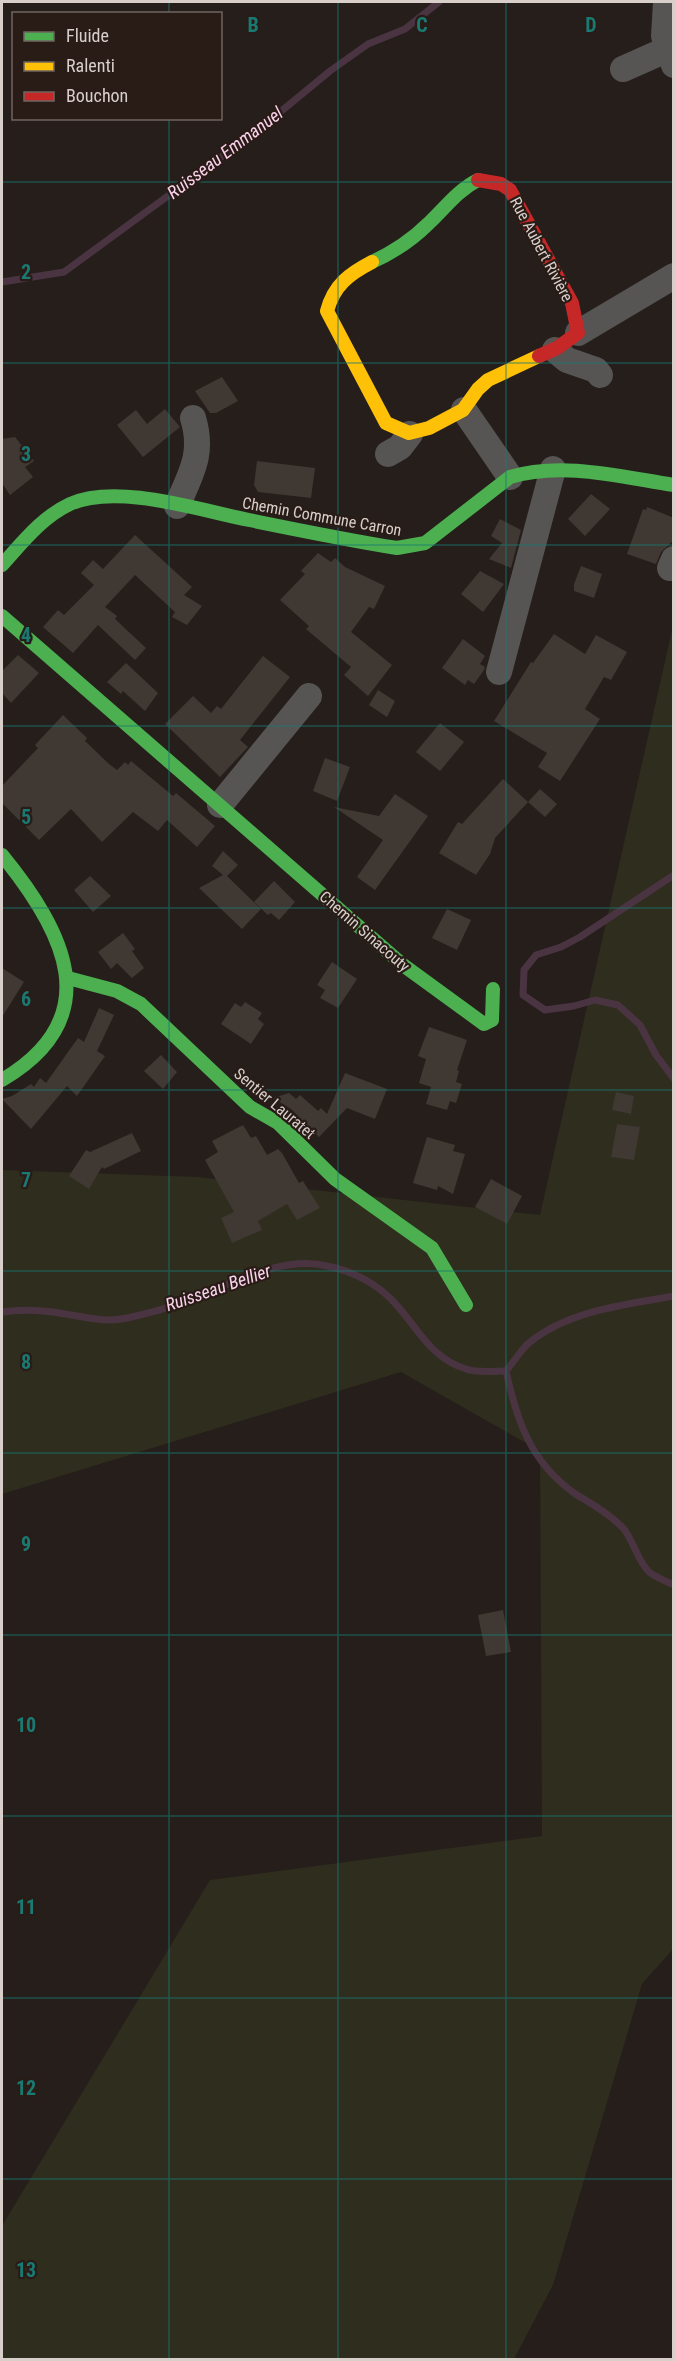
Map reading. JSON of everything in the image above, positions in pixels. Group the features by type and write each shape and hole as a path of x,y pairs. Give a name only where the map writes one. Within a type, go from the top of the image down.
{"street":[{"path":"623,69 671,57 664,36 666,2"},
{"name":"Rue Aubert Rivière","path":"410,434 398,431 387,423 327,311 328,300 333,289 342,280 405,245 466,186 478,180 501,184 510,190 572,303 578,333"},
{"path":"388,454 400,447 410,434 421,432 464,410 472,395 488,380 555,350 578,333 674,276"},
{"path":"555,350 567,360 596,370 600,375"},
{"path":"464,410 510,477"},
{"path":"177,506 198,448 193,418"},
{"path":"499,672 553,469"},
{"name":"Chemin Commune Carron","path":"2,565 42,522 81,500 102,497 128,498 177,506 397,548 425,543 510,477 531,470 553,469 674,485"},
{"name":"Chemin Sinacouty","path":"2,616 403,965 484,1024 492,1020 493,989"},
{"path":"220,805 309,696"},
{"path":"2,855 29,887 49,918 60,945 68,978 66,999 57,1029 28,1063 2,1080"},
{"name":"Sentier Lauratet","path":"68,978 117,991 141,1004 250,1107 278,1123 335,1179 432,1248 466,1305"}],"shaded area":[{"path":"673,626 673,1949 642,1984 553,2285 514,2359 2,2359 2,2226 210,1880 542,1836 540,1451 401,1372 2,1494 2,1170 198,1177 540,1215"}],"building":[{"path":"222,377 238,401 216,413 210,413 195,391"},
{"path":"165,409 180,427 143,457 117,425 136,410 147,424"},
{"path":"15,437 34,461 25,467 33,477 10,495 2,483 2,439"},
{"path":"257,461 315,468 311,498 258,492 254,485"},
{"path":"591,494 610,509 585,536 568,519"},
{"path":"647,507 674,518 674,540 661,552 656,564 627,554 643,509 646,510"},
{"path":"500,519 521,530 511,568 489,559 502,543 491,536"},
{"path":"135,535 192,587 184,595 202,606 187,625 172,617 175,612 135,575 105,607 117,616 115,619 146,648 135,660 98,625 73,653 43,627 58,610 64,615 94,585 81,573 93,560 103,569"},
{"path":"318,553 331,562 335,558 345,567 385,586 374,609 369,607 351,632 392,665 368,696 344,675 351,667 306,629 309,626 280,600 305,574 301,571"},
{"path":"581,566 602,574 594,598 574,591 574,584"},
{"path":"480,571 504,584 483,612 461,594"},
{"path":"554,634 585,654 596,635 627,652 611,680 604,677 585,709 600,719 560,781 538,767 547,753 494,721 531,662 533,663"},
{"path":"463,639 485,656 480,664 485,667 484,670 474,684 468,680 465,685 442,668"},
{"path":"18,655 39,673 11,703 2,693 2,671"},
{"path":"263,656 290,677 240,740 248,747 220,777 165,724 193,696 211,713 217,706 221,709"},
{"path":"126,663 158,693 145,711 123,691 121,694 107,682"},
{"path":"378,690 395,701 387,717 369,705"},
{"path":"63,715 87,738 85,741 117,770 125,762 128,765 131,761 173,796 176,793 215,826 197,847 167,820 158,831 133,812 102,842 71,809 39,840 2,803 2,786 38,748 35,745"},
{"path":"440,723 464,742 440,771 416,752"},
{"path":"325,758 350,767 337,801 313,791"},
{"path":"503,779 528,802 495,838 490,854 476,875 439,853 458,822 462,824"},
{"path":"540,789 557,804 545,817 528,802"},
{"path":"395,794 428,816 375,890 357,877 383,840 334,807 379,816"},
{"path":"223,851 238,865 227,876 261,909 242,929 199,888 223,875 212,866"},
{"path":"90,876 111,896 93,912 74,890"},
{"path":"274,881 295,902 279,920 271,913 268,915 254,902"},
{"path":"447,909 471,920 457,950 432,938"},
{"path":"123,933 135,949 132,951 144,968 132,978 117,963 111,969 98,952"},
{"path":"332,962 357,979 338,1008 320,998 325,990 317,985"},
{"path":"2,968 24,982 2,1017"},
{"path":"245,1002 262,1013 258,1019 264,1024 251,1044 221,1024 235,1003 241,1007"},
{"path":"99,1008 114,1015 97,1051 105,1056 77,1096 67,1086 31,1129 2,1099 12,1096 31,1084 34,1087 40,1078 46,1083 78,1038 84,1042"},
{"path":"429,1027 467,1040 457,1070 459,1071 456,1082 462,1084 456,1103 450,1101 447,1110 426,1104 431,1087 419,1083 426,1059 418,1056"},
{"path":"161,1055 177,1072 163,1089 144,1071"},
{"path":"345,1073 387,1089 375,1119 347,1108 319,1137 291,1109 273,1098 289,1093 296,1099 300,1095 318,1111 321,1108 327,1114"},
{"path":"616,1092 634,1096 631,1114 612,1110"},
{"path":"617,1124 640,1127 634,1160 611,1157"},
{"path":"243,1125 251,1138 256,1136 267,1155 278,1149 282,1153 299,1183 303,1181 320,1208 297,1220 287,1204 258,1221 262,1230 232,1243 221,1218 234,1212 205,1160 218,1152 212,1141"},
{"path":"132,1133 141,1151 104,1169 102,1167 89,1189 69,1176 86,1150 90,1152"},
{"path":"427,1137 455,1145 453,1151 465,1154 453,1194 438,1186 437,1190 413,1183"},
{"path":"491,1179 522,1196 507,1224 475,1207"},
{"path":"503,1610 511,1652 486,1656 478,1615"}],"waterway":[{"name":"Ruisseau Emmanuel","path":"2,282 64,272 262,127 330,71 368,44 405,29 439,2"},
{"path":"674,875 580,937 561,947 536,955 524,970 523,995 545,1010 595,1000 618,1005 640,1025 656,1055 674,1079"},
{"name":"Ruisseau Bellier","path":"2,1312 41,1311 96,1319 119,1319 154,1312 260,1272 295,1264 311,1264 345,1271 377,1287 391,1299 433,1349 453,1364 475,1371 506,1371"},
{"path":"674,1296 599,1310 562,1323 530,1342 506,1371 521,1423 536,1454 546,1467 574,1493 618,1523 627,1533 641,1562 649,1572 674,1585"}],"traffic: fast":[{"path":"372,262 409,240 458,194 478,180"},
{"path":"2,565 50,516 70,504 89,498 111,496 158,500 397,548 425,543 510,477 530,472 571,470 674,485"},
{"path":"2,616 403,965 484,1024 492,1020 493,989"},
{"path":"2,855 43,913 57,943 65,972 65,1001 56,1029 35,1055 2,1080"},
{"path":"68,978 117,991 141,1004 250,1107 278,1123 335,1179 432,1248 466,1305"}],"traffic: slow":[{"path":"372,262 356,271 338,287 327,311 386,423 409,433 429,428 463,410 478,389 488,380 539,356"}],"traffic: jam":[{"path":"478,180 501,184 510,190 572,303 578,333 557,348 539,356"}]}
